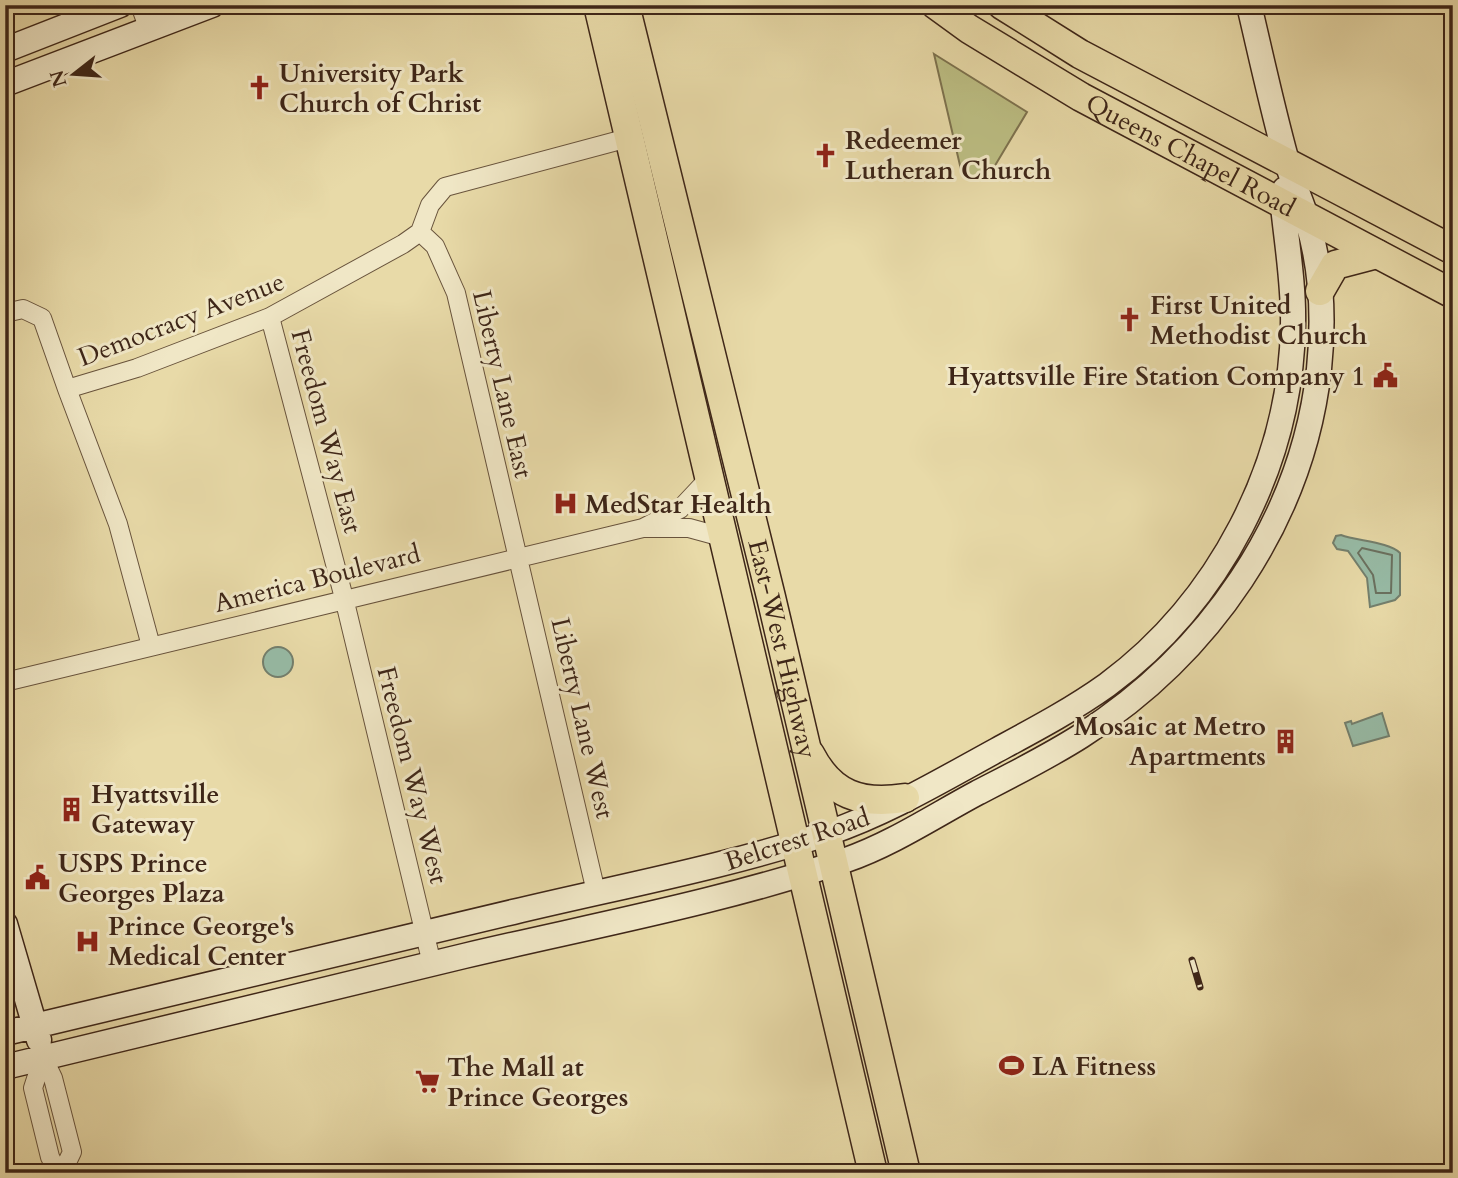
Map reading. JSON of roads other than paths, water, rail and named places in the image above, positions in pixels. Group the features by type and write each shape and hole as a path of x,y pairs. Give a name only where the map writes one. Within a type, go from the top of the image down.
{"main road":[{"path":"5,50 120,5"},
{"path":"5,84 212,5"},
{"name":"East-West Highway","path":"596,5 873,1173"},
{"name":"East-West Highway","path":"625,5 698,299 906,1173"},
{"path":"636,5 642,33 646,85"},
{"name":"Queens Chapel Road","path":"936,5 969,29 1081,97 1295,213 1453,294"},
{"name":"Queens Chapel Road","path":"1002,5 1080,54 1453,250"},
{"path":"1249,5 1287,164 1295,213"},
{"path":"628,138 643,153 657,206 698,299"},
{"name":"Belcrest Road","path":"5,1067 832,864 892,839 1067,745 1104,720 1172,665 1219,613 1271,529 1294,475 1313,405 1319,369 1320,291 1315,248 1295,213"},
{"name":"Belcrest Road","path":"5,1033 596,892 825,834 905,798 1073,708 1109,683 1180,617 1224,557 1248,514 1277,435 1289,378 1295,213"},
{"path":"1320,291 1335,265 1377,254"},
{"path":"1277,435 1293,412 1313,405"},
{"path":"803,741 821,774 847,794 877,803 905,798"},
{"path":"5,924 43,1057"}],"street":[{"path":"140,5 149,30"},
{"path":"420,232 430,205 445,187 628,138"},
{"name":"Democracy Avenue","path":"5,313 23,309 42,318 67,389 136,368 270,317 420,232"},
{"name":"Liberty Lane East","path":"420,232 435,246 456,293 517,557"},
{"name":"Freedom Way East","path":"270,317 344,598"},
{"path":"67,389 118,524 150,646"},
{"name":"America Boulevard","path":"643,528 680,509 710,477"},
{"name":"America Boulevard","path":"5,682 344,598 643,528 689,528 722,537"},
{"name":"Liberty Lane West","path":"517,557 596,892"},
{"name":"Freedom Way West","path":"344,598 432,964"},
{"path":"43,1057 52,1078 72,1152 60,1173"}],"water":[{"path":"1336,536 1388,546 1400,553 1400,595 1395,600 1370,607 1367,578 1348,551 1337,549 1333,543"},
{"path":"278,647 289,651 293,662 289,673 278,677 267,673 263,662 267,651"},
{"path":"1382,713 1389,736 1353,746 1345,723 1351,721 1352,724"}],"railway":[{"path":"1192,960 1200,987"}],"place":[{"name":"University Park Church of Christ","path":"259,88"},
{"name":"Redeemer Lutheran Church","path":"825,155"},
{"name":"First United Methodist Church","path":"1130,320"},
{"name":"Hyattsville Fire Station Company 1","path":"1385,376"},
{"name":"MedStar Health","path":"565,504"},
{"name":"Mosaic at Metro Apartments","path":"1286,741"},
{"name":"Hyattsville Gateway","path":"71,809"},
{"name":"USPS Prince Georges Plaza","path":"38,878"},
{"name":"Prince George's Medical Center","path":"88,941"},
{"name":"LA Fitness","path":"1012,1066"},
{"name":"The Mall at Prince Georges","path":"427,1082"}]}
